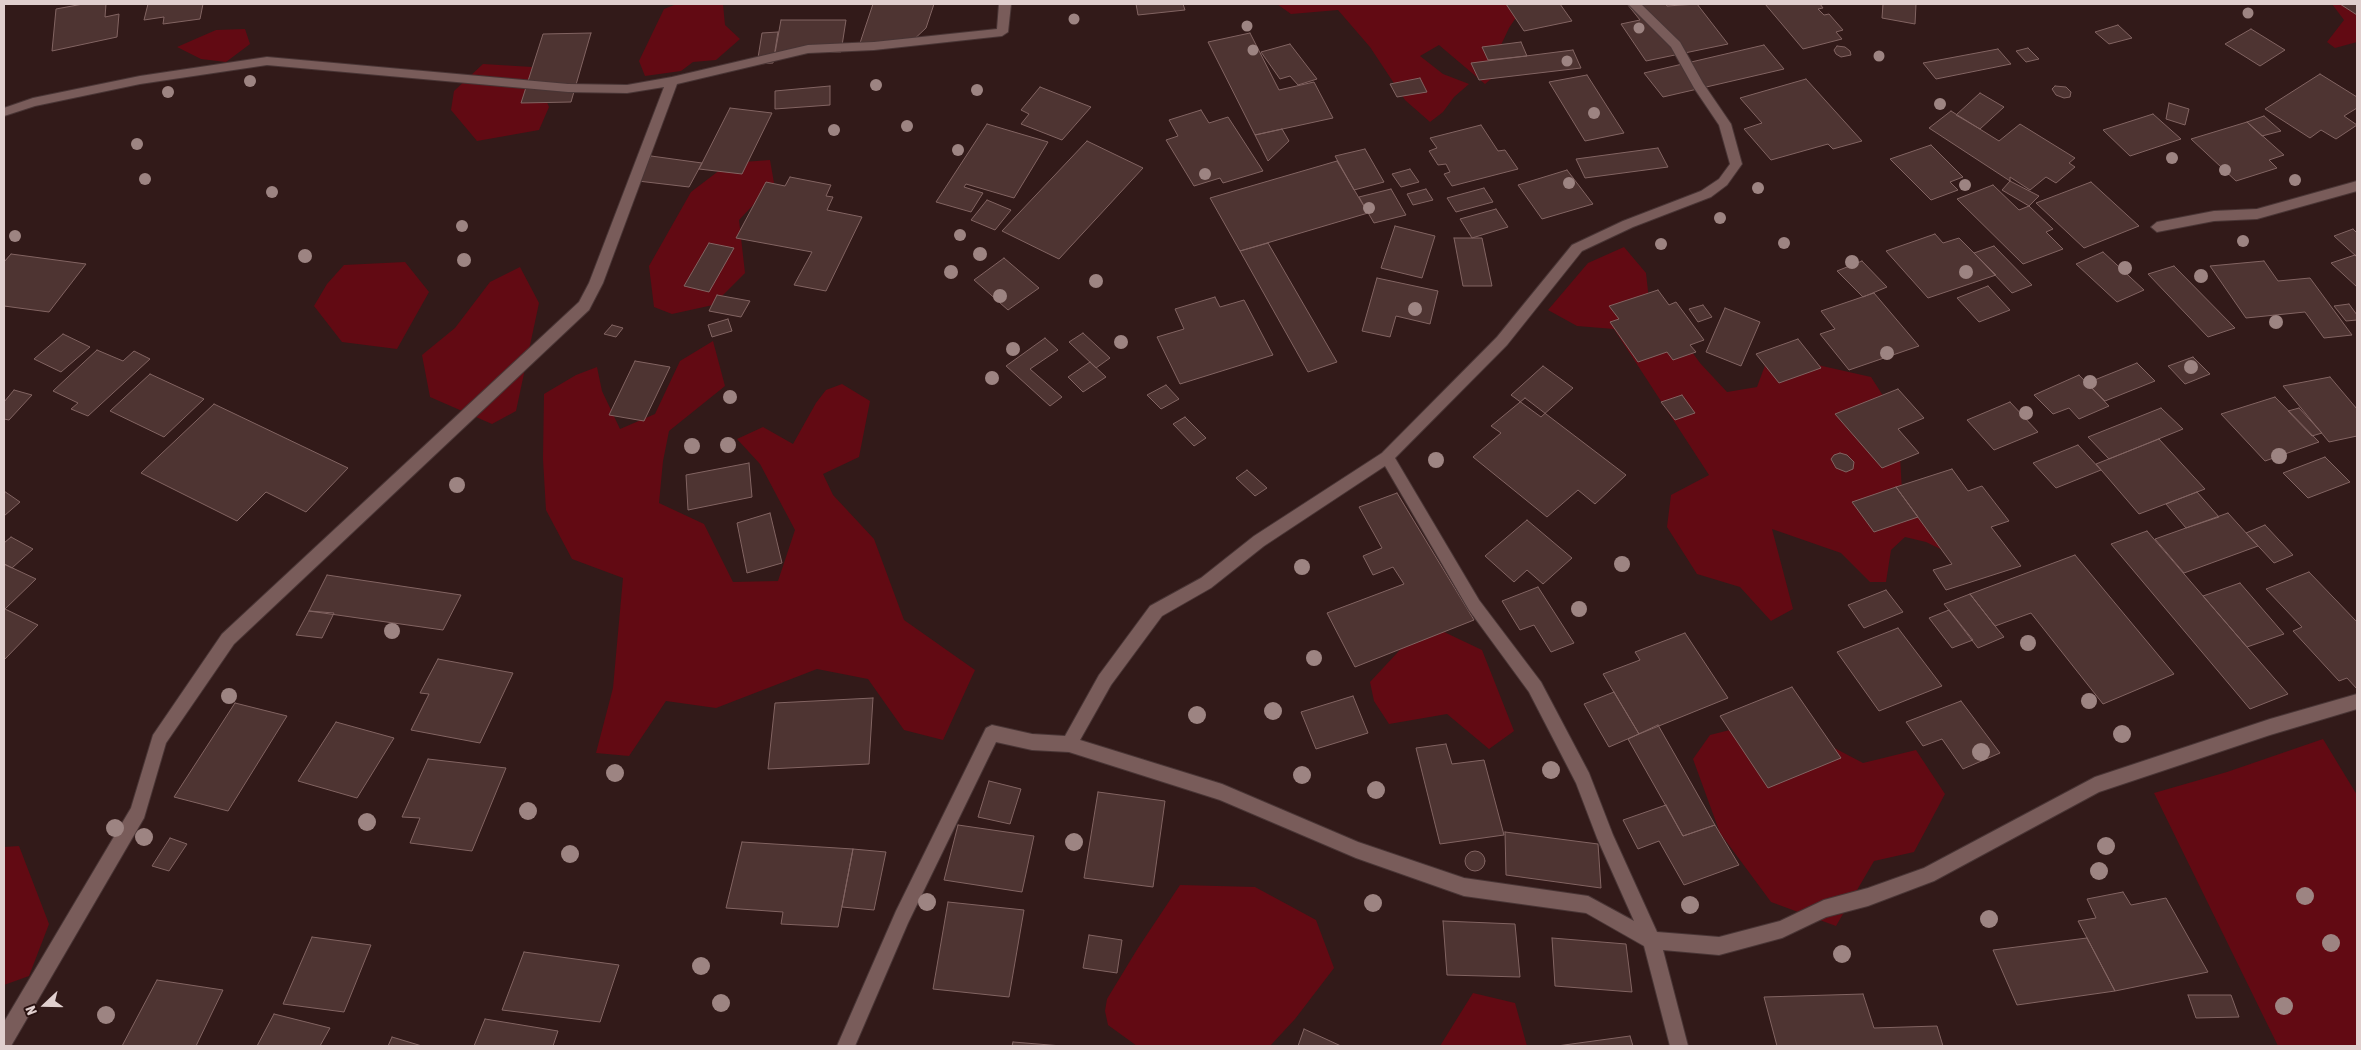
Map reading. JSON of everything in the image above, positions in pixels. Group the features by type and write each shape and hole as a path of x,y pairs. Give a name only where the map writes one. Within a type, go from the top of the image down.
{"street":[{"path":"4,112 33,102 140,80 266,61 568,88 627,89 672,81 808,49 874,46 1002,32 1005,4"},
{"path":"1069,744 1105,680 1156,611 1206,583 1259,541 1387,457 1502,341 1577,248 1628,224 1706,194 1723,182 1736,164 1725,124 1698,85 1676,45 1634,4"},
{"path":"4,1039 138,812 159,740 228,639 584,306 596,283 672,81"},
{"path":"2157,227 2214,216 2257,214 2357,186"},
{"path":"1387,457 1474,605 1535,687 1583,779 1606,838 1652,940 1679,1046"},
{"path":"846,1046 902,917 992,732 1032,742 1069,744 1222,792 1356,850 1464,887 1588,905 1652,940 1719,946 1782,929 1824,908 1868,897 1928,875 2095,785 2270,727 2357,702"}],"shaded area":[{"path":"677,4 723,4 725,25 740,39 716,60 693,62 681,71 645,76 639,61 664,9"},
{"path":"1277,4 1545,4 1519,13 1501,45 1502,70 1485,84 1439,45 1420,56 1443,74 1469,84 1454,97 1443,112 1430,122 1405,100 1370,47 1338,10 1291,14"},
{"path":"2332,4 2357,4 2357,42 2335,48 2327,42 2344,20"},
{"path":"245,29 250,44 226,62 201,59 177,47 216,30"},
{"path":"483,64 532,67 549,107 539,130 477,141 451,110 454,91"},
{"path":"770,160 774,183 739,220 745,273 713,305 672,314 654,307 649,266 691,192 729,163"},
{"path":"1624,247 1646,273 1649,300 1671,323 1700,363 1727,392 1757,387 1767,360 1800,361 1871,377 1887,402 1900,455 1902,492 1965,561 1926,542 1905,537 1891,550 1886,582 1870,582 1841,553 1772,529 1793,609 1771,621 1740,587 1697,574 1667,527 1671,495 1709,475 1614,329 1577,326 1548,310 1588,263"},
{"path":"405,262 429,292 397,349 342,342 314,306 327,284 344,265"},
{"path":"520,267 539,303 516,411 492,424 430,397 422,355 455,328 490,282"},
{"path":"713,341 725,386 669,431 663,461 659,503 704,524 733,582 778,581 795,530 760,464 737,439 763,427 793,444 816,403 826,390 842,384 870,401 859,457 823,474 833,495 874,539 904,620 975,670 943,740 904,730 868,679 817,669 716,708 666,701 629,756 596,753 613,688 623,578 572,559 546,510 543,459 544,394 576,375 597,367 602,391 620,429 655,414 680,361"},
{"path":"1425,623 1482,650 1514,731 1489,749 1447,714 1389,724 1374,701 1370,682"},
{"path":"1777,718 1863,763 1916,750 1945,794 1914,852 1874,861 1836,926 1771,902 1720,833 1693,759 1710,735"},
{"path":"2323,739 2357,795 2357,1046 2278,1046 2154,793 2227,772"},
{"path":"19,846 49,924 29,976 4,985 4,847"},
{"path":"1180,885 1255,887 1316,920 1334,968 1295,1019 1270,1046 1137,1046 1108,1025 1105,1011 1107,999"},
{"path":"1473,993 1515,1003 1527,1046 1440,1046"}],"building":[{"path":"83,4 106,4 105,17 119,14 117,37 52,51 56,9"},
{"path":"148,4 203,4 200,19 163,24 164,17 144,20"},
{"path":"873,4 934,4 926,28 909,44 859,46"},
{"path":"1136,4 1183,4 1185,10 1138,15"},
{"path":"1506,4 1560,4 1572,21 1524,31"},
{"path":"1666,4 1667,6 1697,4 1728,44 1646,61 1621,24 1640,20 1628,5"},
{"path":"1765,4 1820,4 1823,8 1818,9 1824,15 1829,14 1843,30 1836,32 1842,39 1803,49"},
{"path":"1883,4 1916,4 1915,24 1882,18"},
{"path":"2340,4 2357,4 2357,15"},
{"path":"781,20 846,20 841,52 775,53"},
{"path":"2118,25 2132,38 2109,44 2095,32"},
{"path":"2251,29 2285,50 2260,66 2225,44"},
{"path":"778,32 773,63 757,64 762,33"},
{"path":"591,33 571,102 521,103 543,34"},
{"path":"1250,33 1279,90 1314,82 1333,118 1255,135 1208,42"},
{"path":"1521,42 1527,56 1488,60 1482,47"},
{"path":"1290,44 1317,79 1298,85 1290,76 1280,79 1261,52"},
{"path":"1764,45 1784,69 1663,97 1644,73"},
{"path":"1837,46 1845,47 1850,51 1851,55 1841,57 1836,54 1834,50"},
{"path":"2028,48 2039,59 2026,62 2016,51"},
{"path":"1998,49 2011,64 1936,79 1923,63"},
{"path":"1573,50 1581,68 1479,80 1471,63"},
{"path":"2320,74 2357,97 2357,108 2344,116 2357,125 2336,139 2321,130 2310,138 2265,109"},
{"path":"1587,75 1624,133 1585,141 1549,82"},
{"path":"1420,78 1427,92 1397,97 1390,84"},
{"path":"1806,79 1862,141 1833,149 1828,144 1771,160 1744,129 1762,123 1740,98"},
{"path":"830,86 830,105 775,109 775,91"},
{"path":"2055,86 2066,87 2071,92 2070,97 2064,98 2056,95 2052,89"},
{"path":"1040,87 1091,107 1062,140 1021,124 1029,114 1021,110"},
{"path":"1980,93 2004,107 1980,129 1956,115"},
{"path":"2169,103 2189,109 2185,125 2166,119"},
{"path":"730,108 772,113 742,174 699,169"},
{"path":"1201,110 1209,123 1228,117 1263,171 1223,183 1220,178 1194,186 1166,140 1178,136 1169,120"},
{"path":"1951,111 1999,141 2020,124 2075,158 2069,163 2075,167 2056,183 2046,177 2030,190 2010,177 2010,181 1929,128"},
{"path":"2153,114 2181,139 2130,156 2103,130"},
{"path":"2264,116 2281,131 2262,136 2247,122"},
{"path":"2247,122 2284,155 2269,160 2277,168 2236,181 2191,139"},
{"path":"987,124 1048,142 1014,198 966,184 964,187 983,193 971,212 936,202"},
{"path":"1481,125 1498,151 1505,150 1518,169 1452,186 1444,174 1450,172 1446,164 1438,165 1429,151 1437,148 1430,138"},
{"path":"1282,129 1289,141 1268,161 1255,135"},
{"path":"1087,141 1143,168 1059,259 1002,231"},
{"path":"1931,145 1963,177 1950,182 1958,190 1931,200 1890,159"},
{"path":"1658,148 1668,167 1585,178 1576,159"},
{"path":"1365,149 1384,182 1354,190 1335,156"},
{"path":"651,156 702,163 689,187 638,181"},
{"path":"1337,161 1368,213 1240,251 1210,198"},
{"path":"1410,169 1419,182 1401,187 1392,174"},
{"path":"1567,170 1593,204 1542,219 1518,185"},
{"path":"790,177 831,185 826,196 833,197 827,210 862,217 826,291 794,285 812,252 736,238 766,182 785,186"},
{"path":"2010,181 2039,196 2029,206 2002,190"},
{"path":"2091,182 2139,226 2084,248 2036,203"},
{"path":"1993,185 2019,210 2029,206 2053,229 2046,232 2063,249 2023,264 1957,199"},
{"path":"1484,188 1493,202 1456,212 1447,198"},
{"path":"1391,189 1406,215 1374,223 1359,197"},
{"path":"1426,189 1433,200 1413,205 1407,194"},
{"path":"987,200 1011,210 995,230 971,220"},
{"path":"1496,209 1508,227 1472,238 1460,219"},
{"path":"1395,226 1435,236 1422,278 1381,268"},
{"path":"2353,229 2357,233 2357,257 2334,236"},
{"path":"1935,234 1943,243 1959,238 1996,275 1928,298 1886,251"},
{"path":"1454,238 1482,238 1492,286 1463,286"},
{"path":"709,243 734,248 709,292 684,286"},
{"path":"1268,243 1337,362 1308,372 1240,251"},
{"path":"1994,246 2032,285 2012,293 1974,253"},
{"path":"2103,252 2144,290 2117,302 2076,264"},
{"path":"11,254 86,264 49,312 4,306 4,262"},
{"path":"2355,255 2357,257 2357,287 2331,263"},
{"path":"1004,258 1039,288 1008,310 974,280"},
{"path":"1862,261 1887,287 1863,297 1837,271"},
{"path":"2264,261 2278,281 2310,278 2352,335 2324,338 2305,312 2246,318 2210,266"},
{"path":"2174,266 2235,328 2208,337 2148,274"},
{"path":"1377,278 1438,291 1430,324 1396,316 1390,337 1362,331"},
{"path":"1988,286 2010,310 1979,322 1957,298"},
{"path":"1658,290 1669,305 1676,302 1704,340 1690,345 1696,352 1673,360 1667,352 1638,362 1610,322 1619,319 1609,306"},
{"path":"1874,293 1919,346 1849,370 1820,334 1835,329 1821,311"},
{"path":"717,295 750,301 741,317 709,311"},
{"path":"1215,297 1220,307 1244,300 1273,355 1180,384 1157,337 1184,329 1175,309"},
{"path":"2349,304 2357,315 2357,320 2346,321 2334,306"},
{"path":"1703,305 1712,317 1698,322 1689,309"},
{"path":"1725,308 1760,322 1741,366 1706,352"},
{"path":"728,319 732,331 712,337 708,325"},
{"path":"612,325 623,328 616,337 604,334"},
{"path":"1083,333 1110,358 1096,368 1069,342"},
{"path":"63,334 90,347 61,372 34,359"},
{"path":"1045,338 1058,350 1030,369 1062,397 1050,406 1006,366"},
{"path":"1798,339 1821,368 1779,383 1756,354"},
{"path":"97,350 123,361 134,351 150,359 88,416 71,409 78,403 53,391"},
{"path":"2193,357 2210,374 2185,384 2168,366"},
{"path":"635,361 670,367 644,421 609,415"},
{"path":"1090,362 1106,377 1083,392 1068,377"},
{"path":"2137,363 2155,381 2105,401 2087,383"},
{"path":"1543,366 1573,388 1541,417 1511,395"},
{"path":"150,374 204,399 164,437 110,411"},
{"path":"2079,375 2109,406 2079,419 2069,408 2053,414 2034,395"},
{"path":"2330,377 2357,409 2357,436 2329,442 2283,386"},
{"path":"1166,385 1179,399 1161,409 1147,395"},
{"path":"1898,389 1924,418 1898,429 1919,453 1882,468 1835,414"},
{"path":"14,390 32,395 9,420 4,419 4,402"},
{"path":"1682,395 1695,413 1675,420 1661,402"},
{"path":"2275,397 2319,442 2265,461 2221,414"},
{"path":"1525,398 1626,475 1595,504 1578,490 1547,517 1473,457 1501,433 1491,426"},
{"path":"2010,402 2038,432 1994,450 1967,420"},
{"path":"214,404 348,468 306,512 266,492 237,521 141,473"},
{"path":"2161,408 2183,429 2109,459 2088,437"},
{"path":"2299,408 2322,433 2312,436 2288,411"},
{"path":"1185,417 1206,438 1194,446 1173,424"},
{"path":"2159,439 2205,489 2139,514 2096,464"},
{"path":"2078,445 2101,470 2056,488 2033,463"},
{"path":"1840,453 1847,455 1854,462 1853,469 1846,472 1836,468 1831,459 1834,455"},
{"path":"2325,457 2350,482 2308,498 2283,473"},
{"path":"749,463 752,497 688,510 686,475"},
{"path":"1952,469 1968,491 1982,486 2009,521 1991,527 2021,566 1946,590 1933,570 1952,564 1896,487"},
{"path":"1247,470 1267,488 1255,496 1236,478"},
{"path":"1896,487 1918,517 1874,532 1852,502"},
{"path":"4,491 20,502 4,516"},
{"path":"2197,492 2219,517 2186,528 2166,504"},
{"path":"1397,493 1474,620 1355,667 1327,613 1404,584 1393,567 1373,575 1363,556 1382,548 1359,507"},
{"path":"770,513 782,563 747,573 737,523"},
{"path":"2228,513 2258,546 2184,573 2155,539"},
{"path":"1527,520 1572,558 1543,584 1527,570 1514,582 1485,556"},
{"path":"2265,525 2293,555 2274,563 2246,533"},
{"path":"2147,531 2288,694 2250,709 2111,544"},
{"path":"11,537 33,549 12,568 4,564 4,543"},
{"path":"2075,555 2174,674 2103,704 2031,613 1995,626 1970,594"},
{"path":"4,564 36,579 5,609 38,625 4,660"},
{"path":"2309,572 2357,622 2357,689 2347,678 2339,681 2293,631 2302,627 2266,589"},
{"path":"327,575 461,595 443,630 309,611"},
{"path":"2240,583 2284,634 2247,647 2203,596"},
{"path":"1538,587 1574,643 1551,652 1534,625 1520,630 1502,601"},
{"path":"1886,590 1903,612 1864,628 1848,605"},
{"path":"1970,594 2004,637 1978,648 1944,604"},
{"path":"1949,610 1973,640 1952,648 1929,618"},
{"path":"309,611 334,613 322,638 296,635"},
{"path":"1898,628 1942,686 1879,711 1837,652"},
{"path":"1685,633 1728,698 1639,734 1603,674 1640,660 1635,652"},
{"path":"438,659 513,673 480,743 411,730 429,694 420,693"},
{"path":"1792,687 1841,758 1768,788 1720,716"},
{"path":"1614,692 1639,734 1609,747 1584,704"},
{"path":"1353,696 1368,733 1316,749 1301,712"},
{"path":"873,698 869,764 768,769 775,703"},
{"path":"1961,701 2000,753 1963,769 1942,739 1923,746 1906,722"},
{"path":"235,703 287,716 228,811 174,797"},
{"path":"336,722 394,738 357,798 298,781"},
{"path":"1658,725 1715,825 1683,836 1628,739"},
{"path":"1446,744 1452,764 1484,760 1504,835 1440,844 1416,748"},
{"path":"428,759 506,768 472,851 410,843 420,818 402,817"},
{"path":"989,781 1021,789 1010,824 978,817"},
{"path":"1098,792 1165,801 1153,887 1084,878"},
{"path":"1666,805 1683,836 1715,825 1739,865 1684,885 1659,841 1638,849 1623,820"},
{"path":"958,825 1034,836 1022,892 944,880"},
{"path":"1505,832 1598,844 1601,888 1506,875"},
{"path":"170,838 187,844 169,871 152,866"},
{"path":"742,842 853,849 838,927 781,924 783,912 726,908"},
{"path":"853,849 886,852 874,910 842,907"},
{"path":"1475,851 1482,854 1485,861 1482,868 1475,871 1468,868 1465,861 1468,854"},
{"path":"2123,892 2131,905 2166,898 2208,972 2115,991 2078,921 2096,918 2087,899"},
{"path":"948,902 1024,910 1009,997 933,989"},
{"path":"1443,921 1515,924 1520,977 1447,975"},
{"path":"1089,935 1122,940 1117,973 1083,968"},
{"path":"312,937 371,945 344,1012 283,1004"},
{"path":"1552,938 1626,944 1632,992 1555,986"},
{"path":"2087,938 2115,991 2017,1005 1993,950"},
{"path":"524,952 619,965 600,1022 502,1010"},
{"path":"157,980 223,990 196,1046 122,1046"},
{"path":"1863,994 1874,1028 1937,1026 1943,1046 1777,1046 1764,997"},
{"path":"2188,995 2231,995 2239,1017 2196,1018"},
{"path":"274,1014 330,1028 320,1046 257,1046"},
{"path":"485,1019 558,1031 553,1046 474,1046"},
{"path":"1304,1029 1341,1046 1298,1046"},
{"path":"1630,1036 1633,1046 1557,1046"},
{"path":"392,1037 422,1046 388,1046"},
{"path":"1013,1042 1062,1046 1012,1046"}]}
